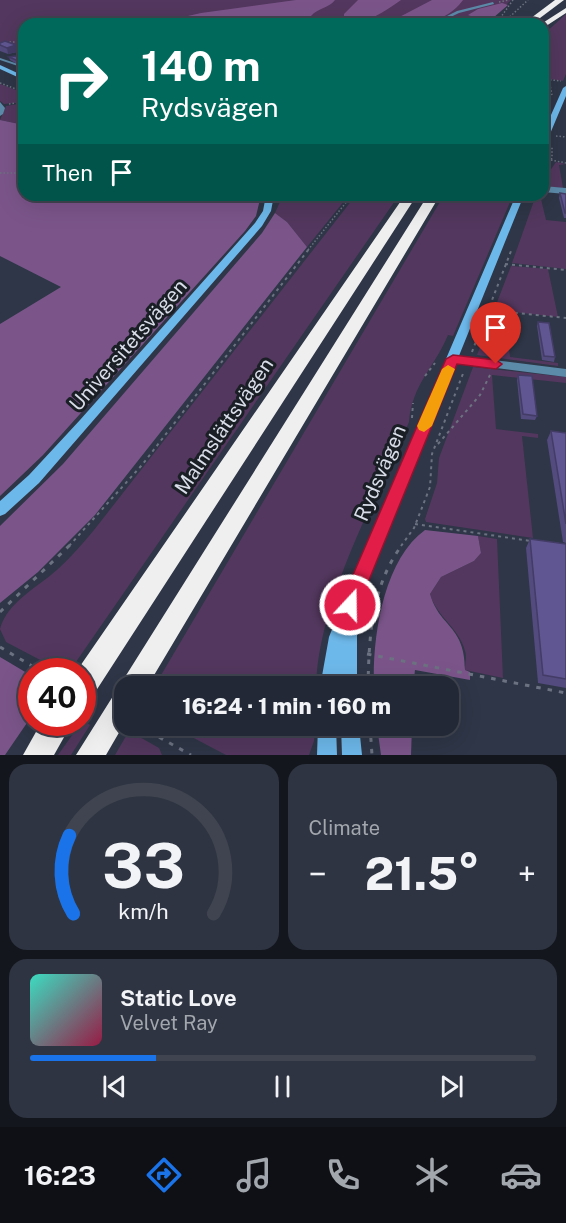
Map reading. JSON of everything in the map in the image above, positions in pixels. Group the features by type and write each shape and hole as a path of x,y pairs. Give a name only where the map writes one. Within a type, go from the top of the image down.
{"highway":[{"path":"526,18 530,12 547,0"},
{"path":"535,18 560,0"},
{"path":"549,20 566,5"},
{"path":"549,21 566,10"},
{"name":"Malmslättsvägen","path":"96,666 407,201"},
{"path":"139,676 430,201"},
{"path":"90,755 114,715"},
{"path":"37,755 49,736"}],"street":[{"path":"0,67 18,75"},
{"path":"0,75 18,82"},
{"path":"549,127 566,88"},
{"path":"549,190 566,191"},
{"name":"Universitetsvägen","path":"0,510 34,479 85,423 253,232 267,211 269,201"},
{"name":"Rydsvägen","path":"331,676 338,637 350,605 518,201"},
{"path":"453,359 566,373"},
{"name":"Rydsvägen","path":"348,676 350,605"},
{"path":"327,736 327,755"},
{"path":"351,736 352,755"}],"lane":[{"path":"446,18 458,12 493,3"},
{"path":"0,59 18,65"}],"path":[{"path":"500,18 513,0"},
{"path":"508,18 528,0"},
{"path":"0,43 18,41"},
{"path":"549,80 566,82"},
{"path":"0,83 18,90"},
{"path":"0,108 18,104"},
{"path":"556,136 566,137"},
{"path":"551,160 566,163"},
{"path":"0,174 18,173"},
{"path":"0,612 72,546 127,483 347,201"},
{"path":"368,676 367,654 375,604 393,557 416,524 430,487 432,454 513,244"},
{"path":"506,264 566,270"},
{"path":"487,310 566,318"},
{"path":"435,446 480,395 496,364"},
{"path":"416,524 531,541"},
{"path":"0,647 18,658"},
{"path":"367,654 566,693"},
{"path":"155,736 185,754 191,755"},
{"path":"371,736 372,755"}],"shaded area":[{"path":"0,0 511,0 493,18 18,18 18,45 0,47"},
{"path":"296,0 335,0 314,13 311,18 179,18"},
{"path":"358,0 401,0 371,18 344,18 344,14"},
{"path":"432,0 463,0 447,15 440,18 398,18"},
{"path":"502,3 508,5 493,18 476,18 468,15 478,9"},
{"path":"566,14 566,74 563,81 549,79 549,30"},
{"path":"0,84 18,91 18,103 4,104 0,101"},
{"path":"18,104 18,124 0,120 6,106"},
{"path":"0,120 18,124 18,201 260,201 256,216 245,231 43,455 0,496 0,324 61,287 0,256"},
{"path":"556,162 566,164 559,165 563,188 549,187 549,172"},
{"path":"280,201 344,201 307,247 287,222 275,213"},
{"path":"351,201 395,201 79,658 36,658 6,642 0,629 9,611 77,550"},
{"path":"440,201 510,201 453,336 448,335 419,386 409,422 337,586 319,654 317,676 160,676"},
{"path":"534,201 541,201 546,220 566,222 566,269 512,263"},
{"path":"275,213 287,222 307,247 95,515 38,572 0,603 0,526 63,464 262,233"},
{"path":"511,266 548,269 558,317 494,310"},
{"path":"493,313 505,314 510,357 558,363 558,366 477,355"},
{"path":"473,367 566,377 566,383 492,375 496,429 538,434 538,438 522,436 533,538 426,522 437,483 439,458"},
{"path":"425,530 478,536 481,553 474,561 441,577 430,594 434,605 457,635 464,655 465,670 470,672 470,680 459,678 459,676 415,670 414,676 374,676 375,646 383,602 399,560 411,543"},
{"path":"478,536 497,539 503,678 465,670 466,655 462,643 437,609 430,594 441,577 474,561 481,553"},
{"path":"0,657 18,668 18,736 5,755 0,755"},
{"path":"72,736 83,736 71,755 58,755"},
{"path":"126,736 138,736 159,748 162,755 115,755"},
{"path":"190,736 314,736 309,755 226,755"},
{"path":"378,736 412,736 411,755 381,755"}],"building":[{"path":"5,41 16,45 7,48 0,45"},
{"path":"560,193 566,194 566,213 565,213"},
{"path":"538,322 549,323 555,357 544,356"},
{"path":"518,375 532,376 537,416 523,414"},
{"path":"551,431 566,433 566,524"},
{"path":"530,539 566,544 566,679 543,675"}],"slow traffic":[{"path":"424,426 448,369"}],"route":[{"path":"350,605 453,359 496,364"}]}
